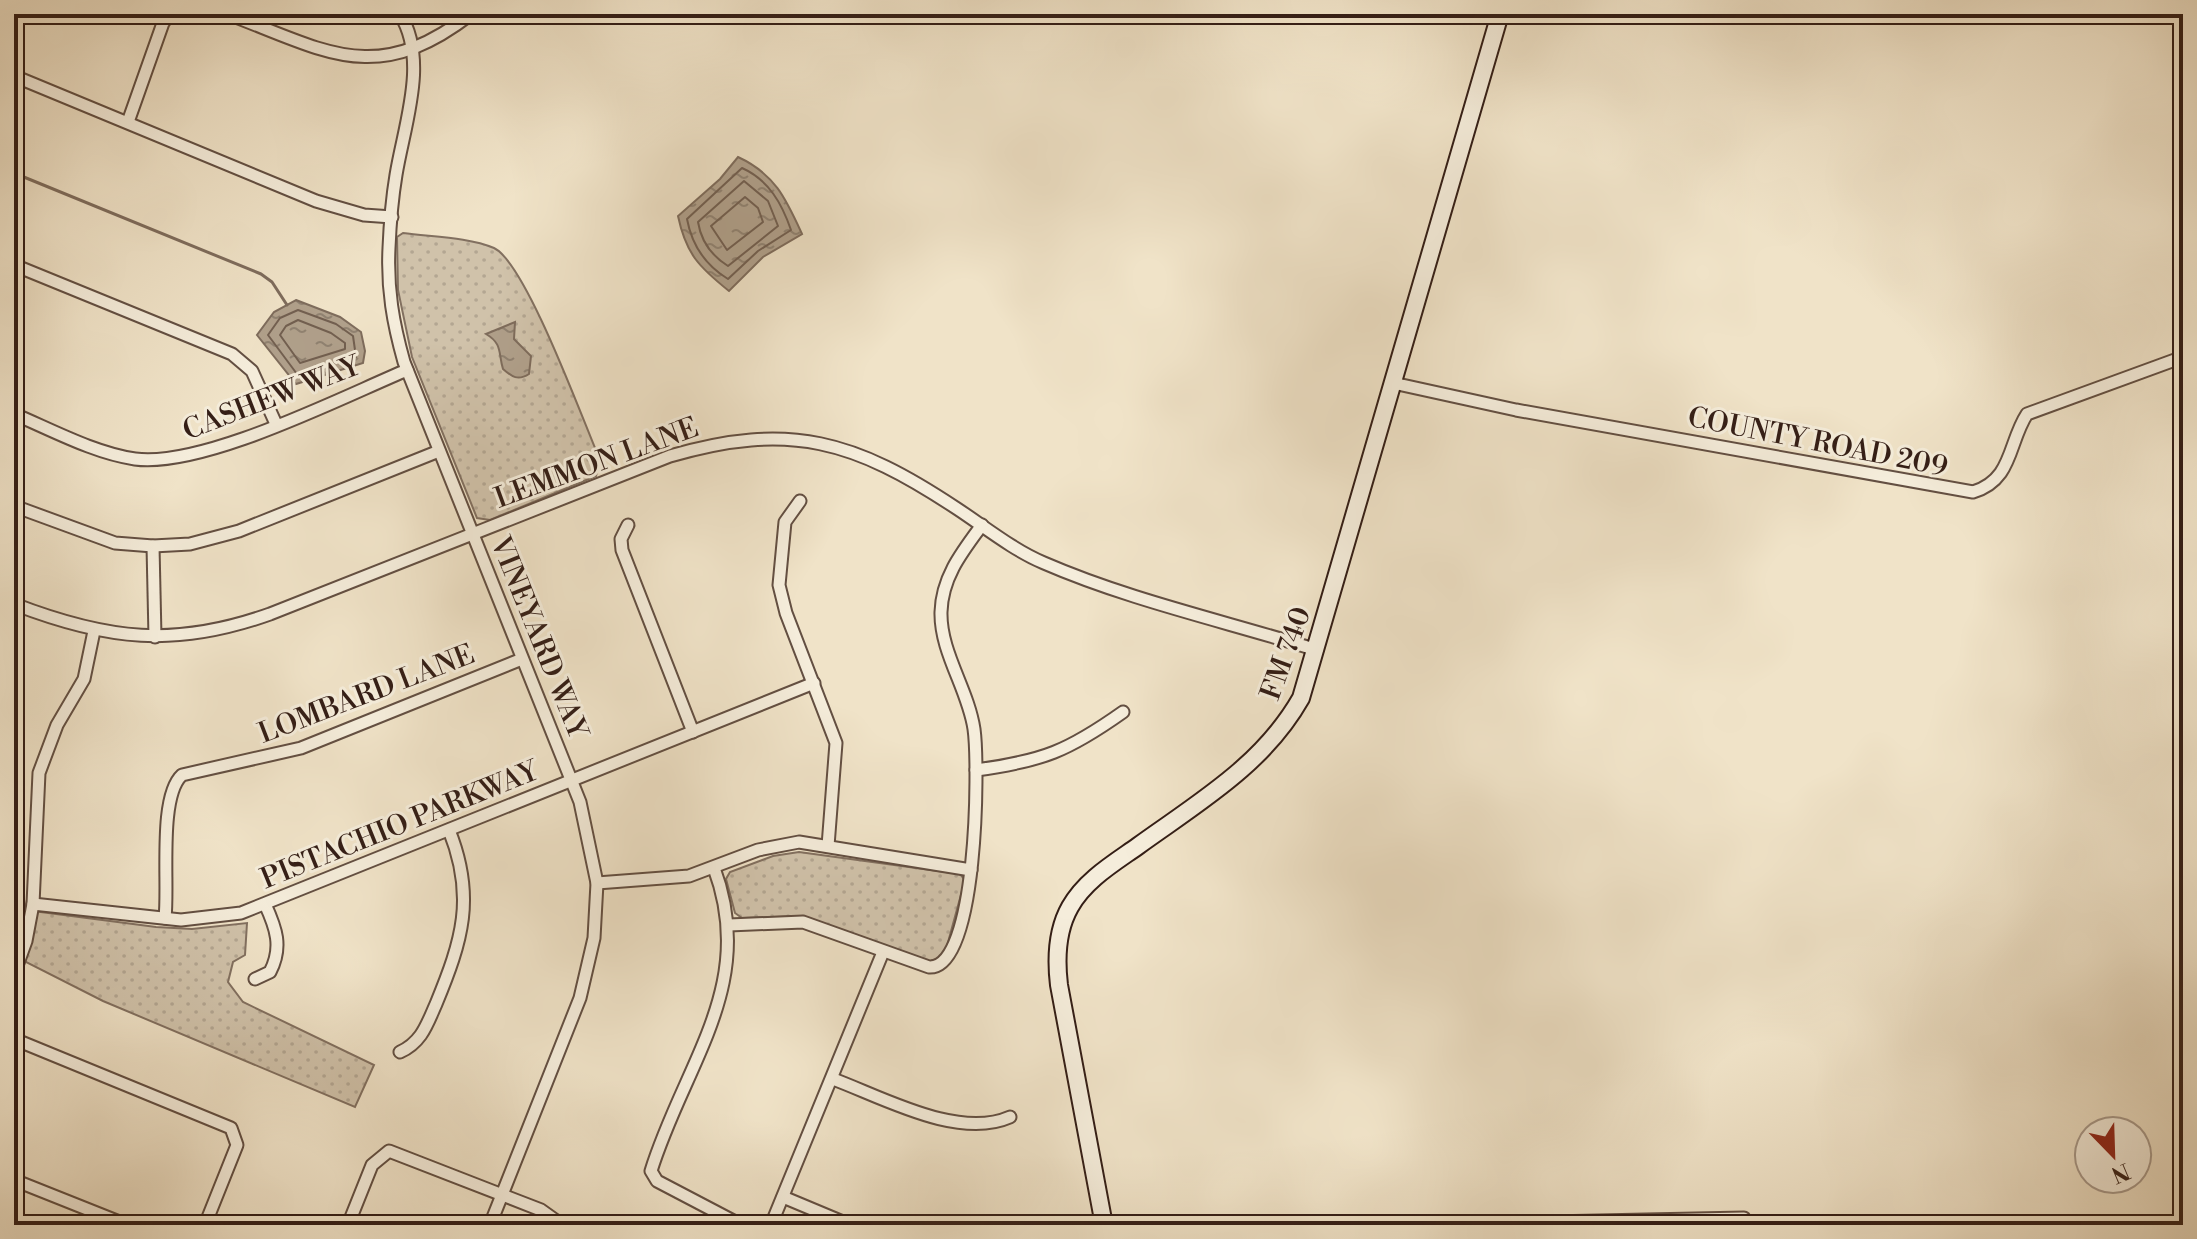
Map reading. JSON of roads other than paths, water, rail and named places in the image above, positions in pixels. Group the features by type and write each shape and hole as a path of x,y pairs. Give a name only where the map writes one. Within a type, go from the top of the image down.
{"main road":[{"name":"FM 740","path":"1104,1225 1059,985 1057,966 1064,919 1071,905 1101,872 1260,755 1286,723 1301,698 1500,14"}],"street":[{"path":"14,30 21,14"},
{"path":"128,122 163,23 170,14"},
{"path":"228,14 354,59 413,51 471,14"},
{"name":"VINEYARD WAY","path":"400,14 413,51 412,86 392,217 389,306 407,370 571,781 587,828 597,883 594,938 580,998 490,1225"},
{"path":"14,76 316,201 364,215 392,217"},
{"path":"14,265 232,354 252,371 276,424"},
{"name":"COUNTY ROAD 209","path":"1393,383 1516,410 1973,492 1985,488 2007,465 2027,414 2183,357"},
{"name":"CASHEW WAY","path":"14,414 109,453 151,460 203,452 407,370"},
{"name":"LEMMON LANE","path":"14,604 94,631 155,637 205,634 237,626 670,456 722,442 775,438 815,441 861,454 907,475 1038,561 1064,572 1317,650"},
{"path":"14,506 99,539 153,546 190,544 231,534 439,451"},
{"path":"800,501 785,522 779,585 786,613 837,751 828,846"},
{"path":"628,525 621,539 622,550 693,732"},
{"path":"729,925 803,922 929,967 944,964 958,932 971,870 976,770 970,709 948,651 941,616 951,571 982,525"},
{"path":"153,546 155,637"},
{"path":"14,974 26,941 33,904 37,780 57,725 84,679 94,631"},
{"name":"LOMBARD LANE","path":"165,918 167,806 175,783 182,775 301,748 522,659"},
{"name":"PISTACHIO PARKWAY","path":"33,904 165,918 212,919 265,904 814,683"},
{"path":"976,770 1052,756 1077,744 1123,712"},
{"path":"400,1052 422,1036 462,936 464,884 449,830"},
{"path":"597,883 675,878 787,844 828,846 971,870"},
{"path":"714,868 729,925 728,967 720,1000 651,1171 657,1181 741,1225"},
{"path":"255,979 270,972 278,953 277,933 265,904"},
{"path":"771,1225 883,952"},
{"path":"14,1039 231,1128 237,1145 205,1225"},
{"path":"833,1079 953,1123 994,1123 1010,1117"},
{"path":"348,1225 372,1165 389,1151 541,1210 562,1225"},
{"path":"14,1180 127,1225"},
{"path":"783,1197 850,1225"},
{"path":"1404,1225 1744,1218"}],"water":[{"path":"738,157 761,171 778,189 802,234 763,257 729,291 695,259 678,216 720,179"},
{"path":"296,300 340,317 361,332 365,351 363,363 296,384 257,335 274,312"},
{"path":"515,322 514,339 531,356 529,374 518,378 503,369 498,345 486,334"}],"waterway":[{"path":"14,173 261,274 272,282 287,305"}]}
